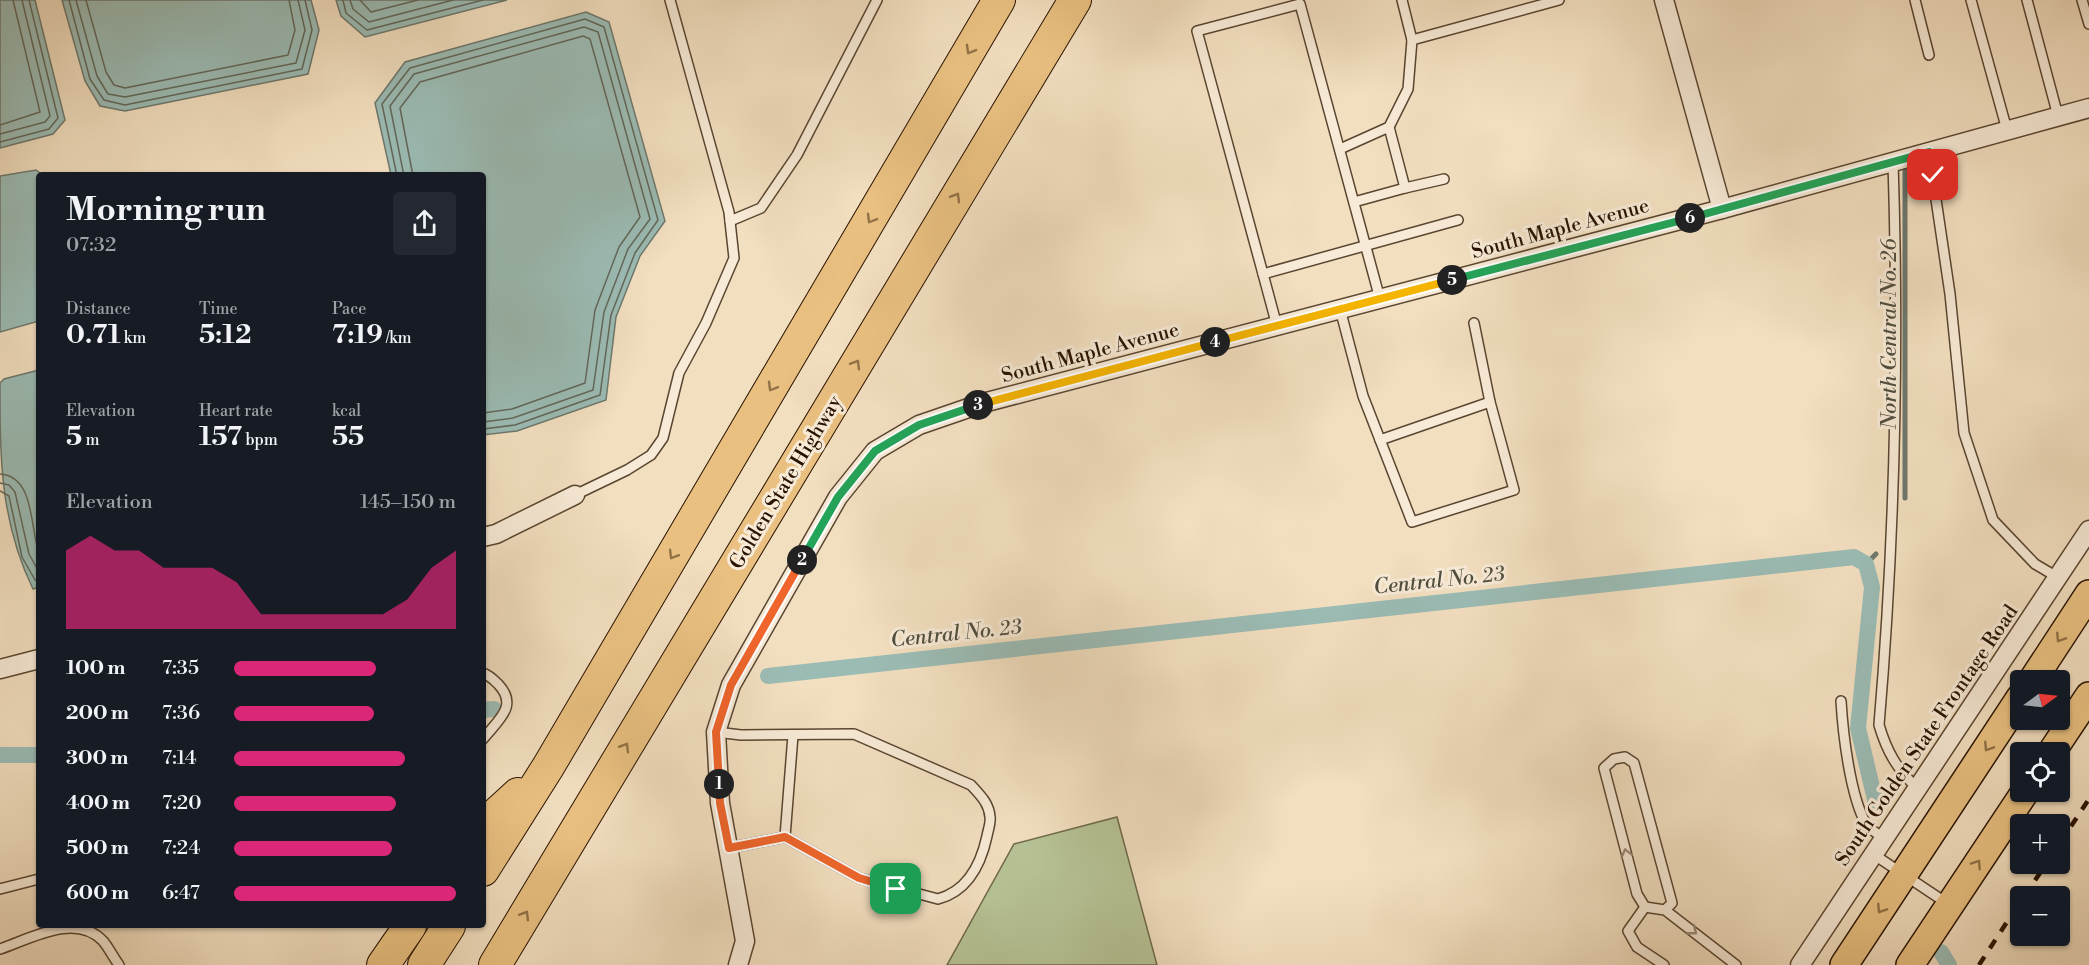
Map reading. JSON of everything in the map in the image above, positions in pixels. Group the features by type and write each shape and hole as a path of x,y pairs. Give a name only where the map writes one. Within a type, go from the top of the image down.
{"highway":[{"path":"486,865 548,767 999,0"},
{"name":"Golden State Highway","path":"495,965 1075,0"},
{"path":"486,823 548,767"},
{"path":"383,965 409,928"},
{"path":"424,965 448,928"}],"main road":[{"path":"2039,670 2089,594"},
{"path":"2058,742 2089,696"},
{"path":"1844,965 2010,713"},
{"path":"1910,965 2018,802"}],"street":[{"path":"1664,0 1722,209"},
{"name":"South Maple Avenue","path":"716,732 731,685 838,497 875,451 919,425 983,403 1722,209 2089,108"},
{"path":"486,536 496,534 575,495"},
{"name":"South Golden State Frontage Road","path":"1800,965 2089,530"},
{"path":"0,669 36,660"},
{"path":"716,732 720,803 745,941 738,965"}],"lane":[{"path":"575,495 627,470 651,455 663,438 679,373 706,323 734,258 730,221 670,0"},
{"path":"730,221 761,208 796,155 877,0"},
{"path":"1340,149 1389,127 1408,89 1412,40 1402,0"},
{"path":"1412,40 1559,0"},
{"path":"1916,0 1929,55"},
{"path":"1971,0 2007,130"},
{"path":"2027,0 2058,116"},
{"path":"2082,0 2089,24"},
{"path":"1277,326 1197,31 1300,4 1380,299"},
{"path":"1389,127 1405,188"},
{"path":"1929,152 1950,294 1964,432 1993,520 2035,564 2057,577"},
{"path":"1893,162 1898,309 1891,538 1879,724 1886,749 1898,770 1917,788"},
{"path":"1354,202 1444,179"},
{"path":"1263,274 1458,220"},
{"path":"1340,309 1363,396 1412,522 1514,490 1490,402 1474,323"},
{"path":"1380,440 1490,402"},
{"path":"486,675 506,693 508,700 504,715 486,736"},
{"path":"1841,701 1843,734 1852,779 1867,825 1884,838"},
{"path":"716,732 741,735 854,734 971,785 985,800 990,818 985,844 970,876 964,885 951,896 938,899 859,878 785,837 729,848"},
{"path":"785,837 793,735"},
{"path":"1665,910 1672,903 1634,763 1625,757 1614,759 1604,768 1636,894 1645,907 1665,910 1736,965"},
{"path":"1874,854 1950,905"},
{"path":"0,889 36,880"},
{"path":"1645,907 1628,932 1637,947 1664,965"},
{"path":"0,949 64,928"},
{"path":"85,928 102,940 119,965"}],"green space":[{"path":"1117,817 1157,965 947,965 1014,844"}],"water":[{"path":"0,0 35,0 65,120 53,134 0,148"},
{"path":"62,0 311,0 319,30 308,74 125,111 100,106 85,81"},
{"path":"336,0 507,0 365,37 341,16"},
{"path":"586,12 609,22 665,221 640,256 616,317 606,400 517,431 486,435 486,172 390,172 375,103 405,62"},
{"path":"36,170 39,172 36,172 36,322 0,332 0,176"},
{"path":"36,371 36,588 33,589 14,539 4,489 0,383 4,379"}],"waterway":[{"name":"North Central No. 26","path":"1905,171 1905,498"},
{"name":"North Central No. 26","path":"1866,564 1876,554"},
{"name":"Central No. 23","path":"768,676 1854,557 1866,564 1872,587 1858,728 1877,808"},
{"name":"Central No. 23","path":"486,710 494,709"},
{"name":"Central No. 23","path":"0,755 36,755"},
{"name":"Central No. 23","path":"1941,952 1949,965"}],"railway":[{"path":"2070,828 2089,799"},
{"path":"2031,886 2039,874"},
{"path":"1979,965 2010,917"}],"route":[{"path":"896,889 859,878 785,837 729,848 720,803 716,732 731,685 838,497 875,451 919,425 983,403 1722,209 1929,152 1933,175"}]}
